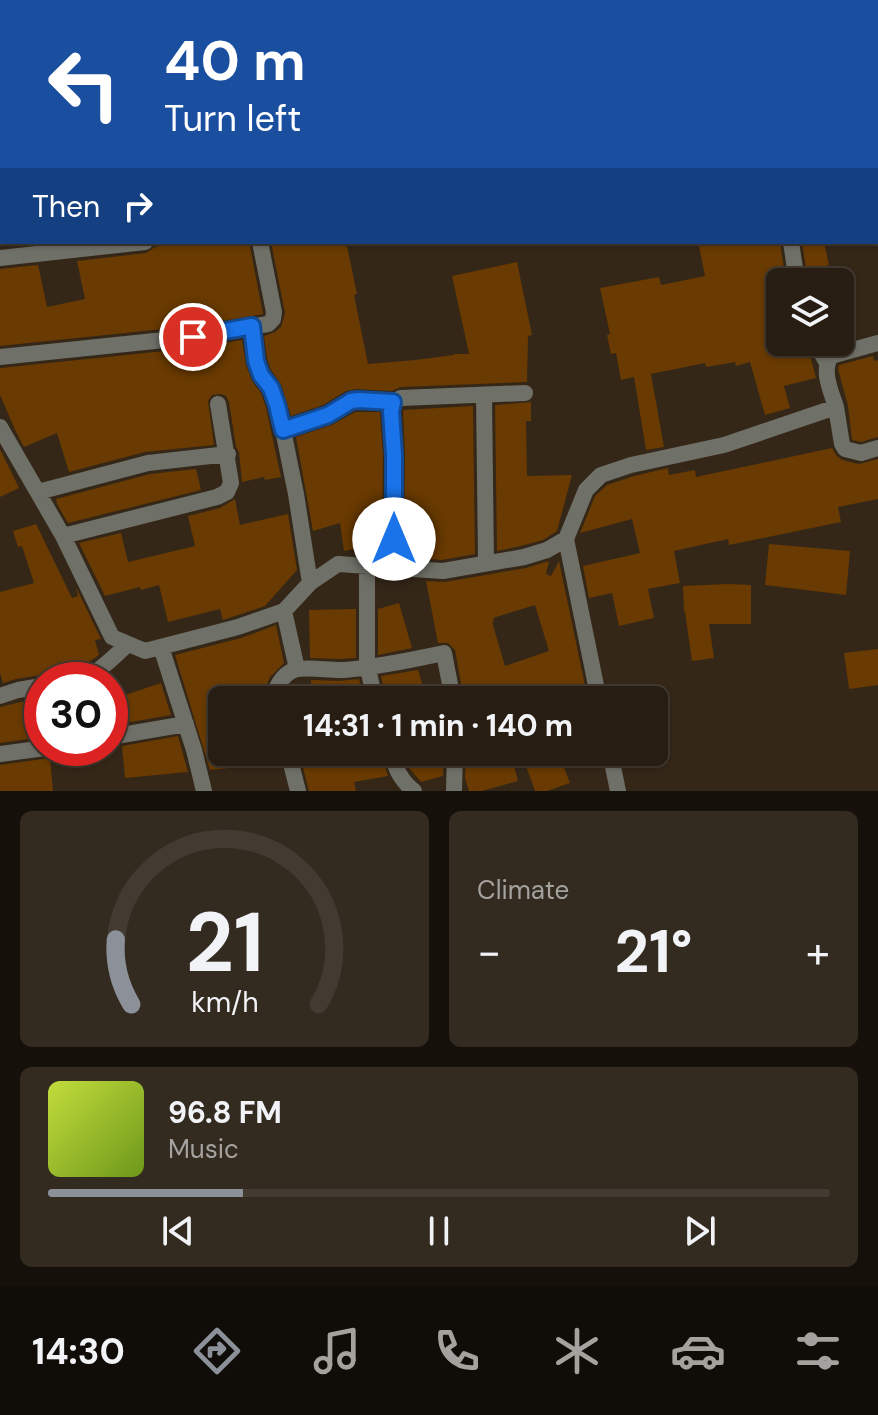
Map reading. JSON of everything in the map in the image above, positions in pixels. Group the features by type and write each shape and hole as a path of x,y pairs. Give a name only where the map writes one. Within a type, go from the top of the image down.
{"street":[{"path":"0,258 127,244"},
{"path":"0,357 193,337 268,324 274,312 260,244"},
{"path":"791,244 795,268"},
{"path":"252,326 256,361 261,375 271,388 283,430 310,583"},
{"path":"878,343 831,356 826,369 845,449 861,453 878,448"},
{"path":"823,356 827,363"},
{"path":"283,430 328,415 351,401 393,402 401,398 525,393"},
{"path":"484,395 486,563"},
{"path":"393,402 393,567"},
{"path":"63,536 227,492 231,483 218,404"},
{"path":"596,686 566,539 586,490 601,475 631,465 724,445 836,407"},
{"path":"0,427 63,536 112,637 145,651 238,627 284,611 310,583 338,564 443,571 524,557 547,550 566,539"},
{"path":"38,492 148,463 228,454"},
{"path":"367,566 368,668 372,686"},
{"path":"284,611 297,669"},
{"path":"108,662 128,644"},
{"path":"161,647 204,791"},
{"path":"277,686 297,669 368,668 444,653 450,686"},
{"path":"0,696 24,689"},
{"path":"128,734 186,724"},
{"path":"0,754 24,751"},
{"path":"292,766 298,791"},
{"path":"395,766 403,782 414,791"},
{"path":"454,791 455,766"},
{"path":"613,766 618,791"}],"building":[{"path":"174,244 249,244 263,314 192,326 0,346 0,269 38,265 47,307 85,299 77,261 146,253 155,247"},
{"path":"271,244 344,244 357,294 354,295 368,364 469,354 452,276 517,262 532,335 528,336 527,382 401,387 391,391 356,389 291,416 281,384 271,370 264,336 281,327 285,313"},
{"path":"780,244 784,268 766,268 766,356 810,356 816,378 784,386 790,408 765,415 750,362 706,367 705,363 651,374 664,447 646,450 634,377 621,380 616,353 611,354 600,288 659,277 661,285 705,276 699,246"},
{"path":"802,244 824,244 829,265 806,268"},
{"path":"242,340 246,365 266,408 281,477 242,482 229,402 221,394 212,395 208,401 214,445 145,452 69,472 57,433 24,447 0,395 0,368 194,348"},
{"path":"873,356 874,361 878,360 878,437 861,442 852,440 848,406 838,369 839,365"},
{"path":"531,402 531,421 526,421 527,476 572,475 557,531 543,540 497,551 495,405"},
{"path":"473,406 475,554 442,560 404,557 403,410"},
{"path":"355,412 380,412 382,551 360,551 360,548 344,551 340,523 313,531 296,437 332,425"},
{"path":"832,448 842,460 859,464 878,459 878,499 838,507 841,522 729,545 728,539 674,551 680,583 648,589 654,618 619,626 612,593 589,598 583,566 640,553 632,519 580,533 595,496 607,485 668,468 669,475 695,470 696,477"},
{"path":"0,449 19,488 0,497"},
{"path":"196,469 201,490 68,523 57,504 56,499 150,474"},
{"path":"235,499 240,525 288,514 297,570 265,606 223,620 220,609 168,622 159,585 105,596 79,543 121,533 128,562 195,546 188,516 220,508"},
{"path":"36,524 72,598 78,596 76,587 101,639 95,640 99,655 89,662 24,662 24,678 3,683 0,673 0,592 34,583 22,546 18,547 13,531"},
{"path":"769,544 850,551 846,595 765,585"},
{"path":"549,561 546,574 551,576 559,561 585,686 461,686 455,650 448,643 438,643 426,581 445,582","holes":["535,605 549,651 505,666 493,618"]},
{"path":"751,585 751,624 709,624 714,658 692,661 683,586"},
{"path":"399,603 412,648 378,655 378,609"},
{"path":"356,609 356,658 310,658 309,610"},
{"path":"276,625 284,663 270,677 266,686 208,686 208,763 175,655 241,638"},
{"path":"878,649 878,685 849,689 844,653"},
{"path":"418,670 423,686 383,686 381,676"},
{"path":"359,679 361,686 311,686 311,680"},
{"path":"161,683 171,715 128,722 128,694"},
{"path":"24,701 24,740 0,743 0,707"},
{"path":"178,736 188,772 125,778 128,745"},
{"path":"24,762 24,766 51,766 53,791 0,791 0,765"},
{"path":"209,766 249,766 210,770"},
{"path":"303,766 385,766 388,776 354,782 356,791 309,791"},
{"path":"443,766 443,776 421,782 409,768"},
{"path":"465,766 514,766 518,781 482,791 469,791"},
{"path":"526,766 563,766 570,783 547,791 535,791"}],"route":[{"path":"193,337 252,326 256,361 261,375 271,388 283,430 337,412 342,405 351,401 393,402 394,539"}]}
